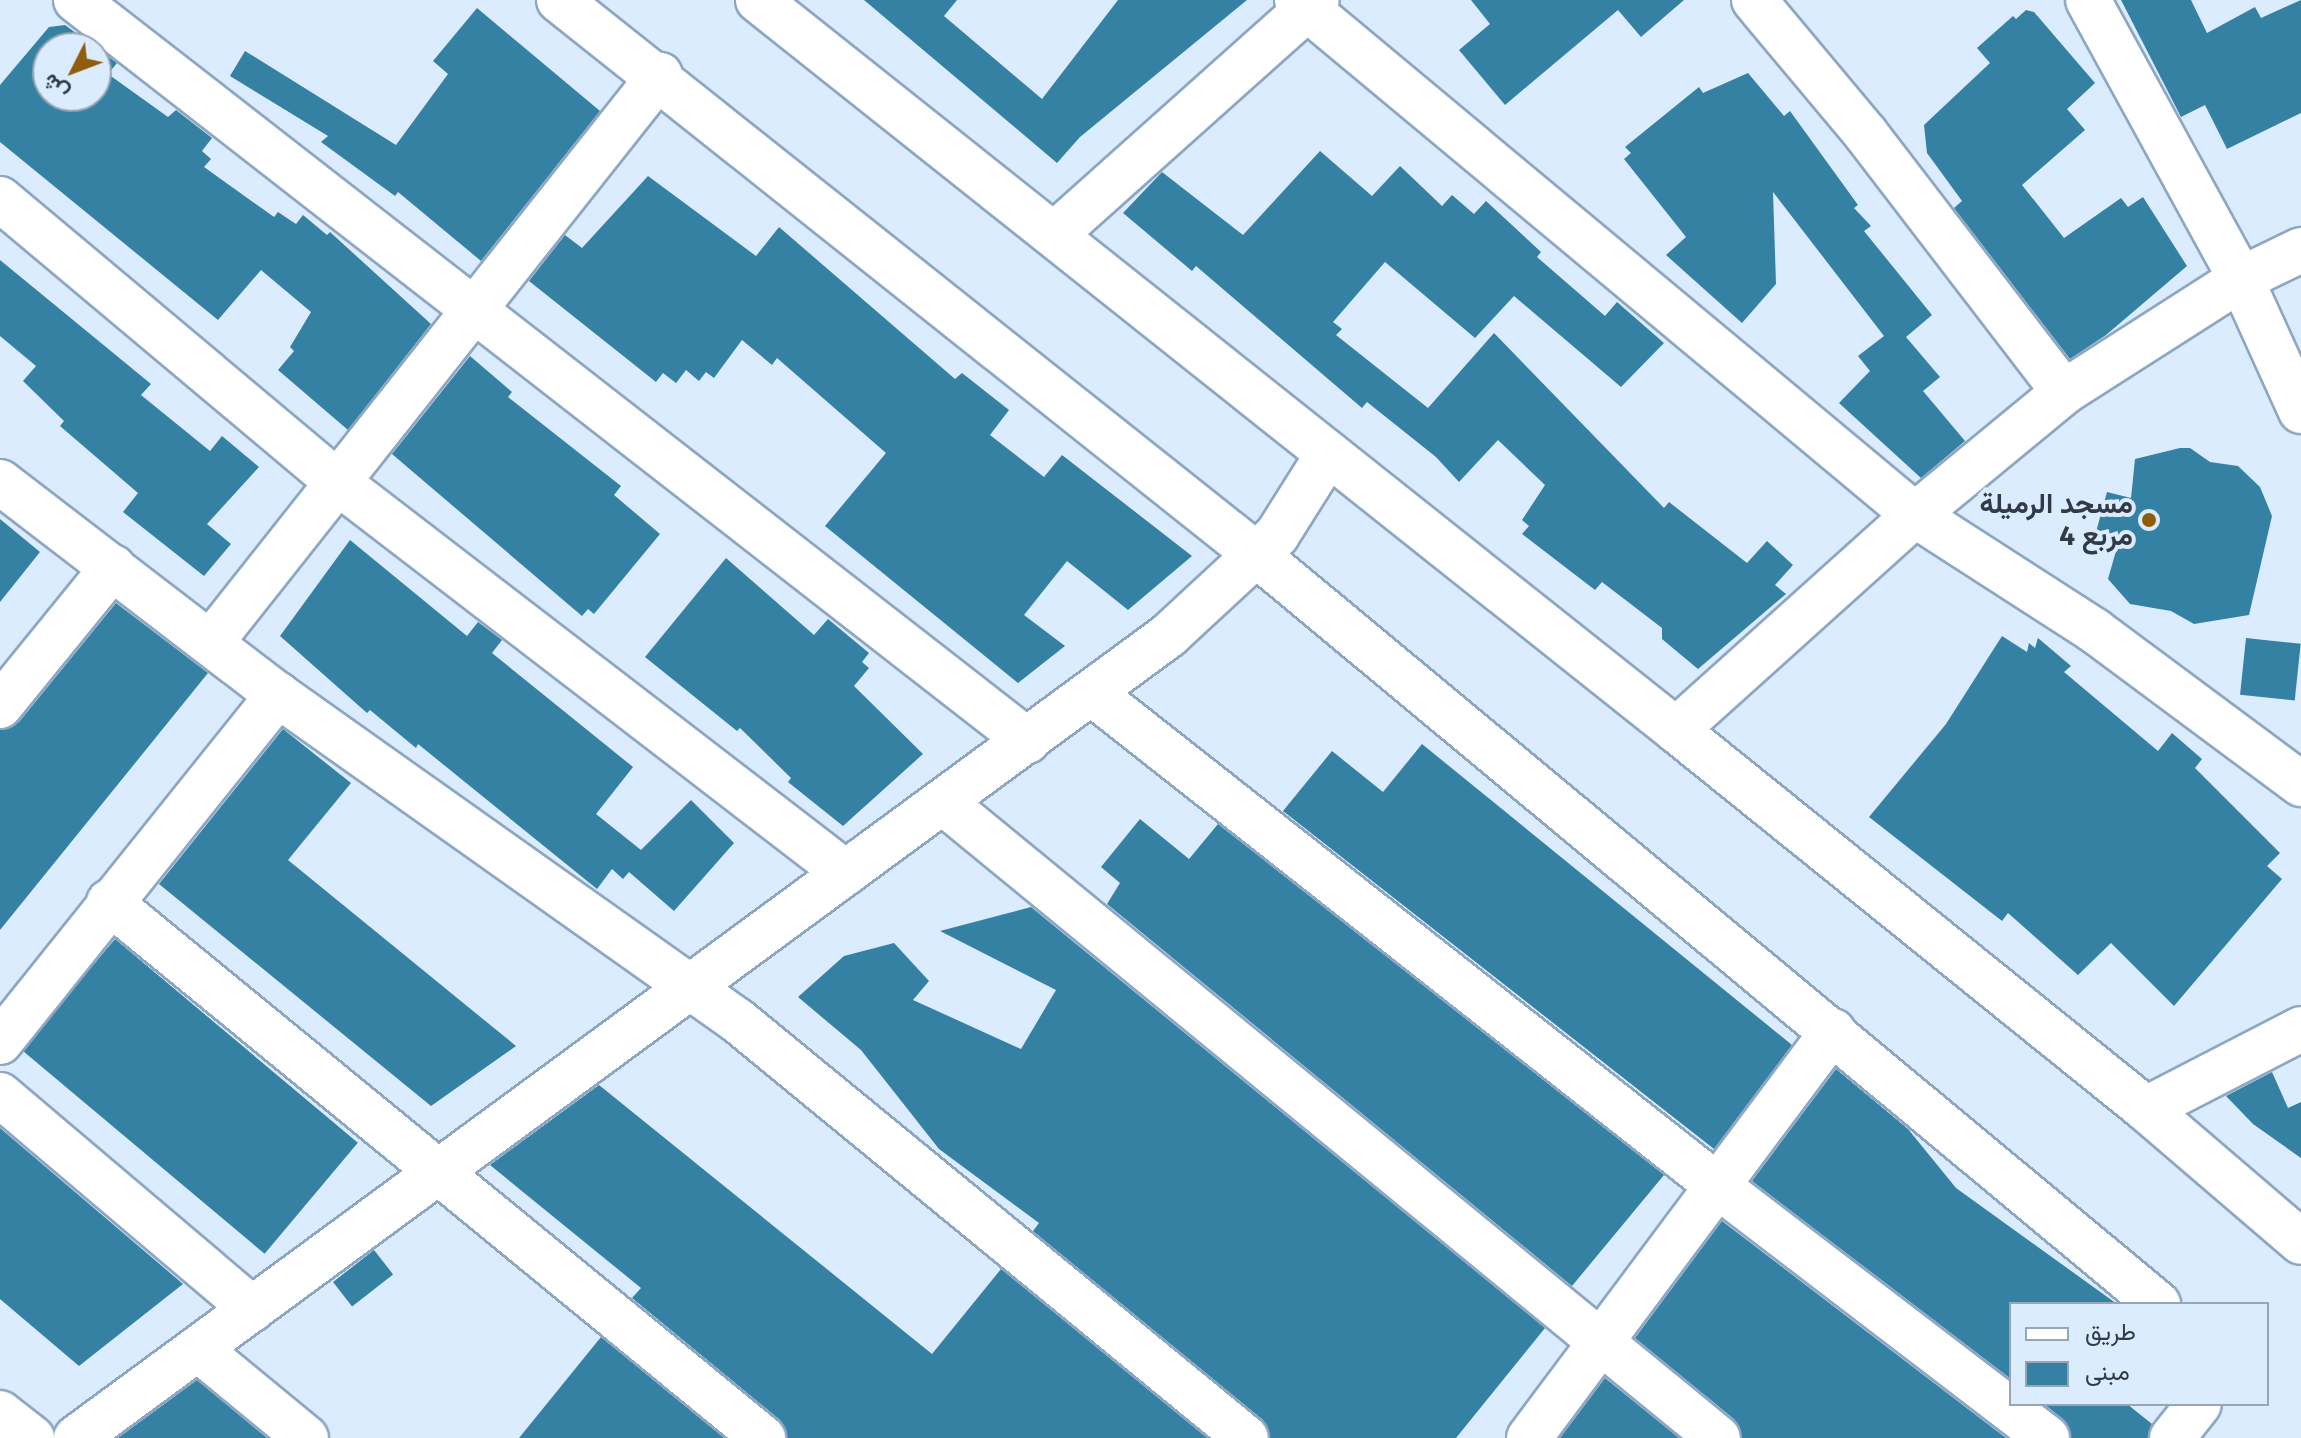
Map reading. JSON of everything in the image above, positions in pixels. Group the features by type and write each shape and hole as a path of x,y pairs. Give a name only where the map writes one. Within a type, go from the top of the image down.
{"street":[{"path":"76,0 1028,741"},
{"path":"559,0 660,75 1257,555 2156,1302"},
{"path":"758,0 1676,730 2146,1109 2301,1242"},
{"path":"1754,0 1859,124 2064,392"},
{"path":"2088,0 2241,279 2301,411"},
{"path":"1055,234 1306,3 1915,515 2095,631 2301,784"},
{"path":"212,641 340,484 660,75"},
{"path":"0,199 340,484 846,873"},
{"path":"1676,730 1915,515 2064,392 2241,279 2301,250"},
{"path":"76,1438 439,1176 689,987 1093,694 1257,555 1292,518 1328,454"},
{"path":"0,482 212,641 278,695 788,1061 1246,1438"},
{"path":"0,706 113,567"},
{"path":"1093,694 1719,1187 2047,1438"},
{"path":"0,1042 109,902 278,695"},
{"path":"944,803 1601,1347 1718,1438"},
{"path":"109,902 439,1176 763,1438"},
{"path":"2146,1109 2301,1029"},
{"path":"1529,1438 1601,1347 1833,1031"},
{"path":"0,1095 252,1309"},
{"path":"198,1349 306,1438"},
{"path":"2172,1438 2197,1406"},
{"path":"0,1413 32,1438"}],"building":[{"path":"864,0 957,0 944,16 1042,99 1118,0 1247,0 1080,137 1057,163"},
{"path":"1471,0 1684,0 1641,37 1618,10 1505,105 1459,50 1490,24"},
{"path":"2121,0 2191,0 2207,33 2255,7 2261,18 2301,0 2301,113 2227,149 2205,105 2181,117"},
{"path":"477,8 600,111 481,261 398,192 395,196 321,142 328,136 230,76 245,51 396,145 448,74 433,61"},
{"path":"2026,10 2034,12 2095,83 2067,109 2085,130 2022,185 2064,238 2121,198 2128,207 2143,197 2187,266 2106,335 2070,359 1954,208 1962,201 1927,153 1924,125 1990,63 1977,48 2013,16 2016,19"},
{"path":"65,25 75,32 45,32 49,27"},
{"path":"32,47 32,112 112,112 112,77 168,117 176,110 212,138 202,151 211,159 204,167 274,217 278,212 296,224 303,215 327,235 330,232 431,324 348,430 278,370 294,351 290,347 311,312 261,270 218,320 0,142 0,85"},
{"path":"1748,73 1784,116 1790,111 1858,205 1854,208 1871,226 1864,231 1932,315 1906,337 1940,377 1923,391 1965,441 1921,478 1839,403 1870,371 1858,356 1884,336 1773,192 1776,284 1742,323 1666,255 1686,237 1624,159 1631,153 1625,147 1699,87 1703,93"},
{"path":"1320,151 1372,196 1400,166 1442,206 1452,195 1474,214 1486,201 1541,252 1537,257 1605,316 1617,302 1664,343 1621,387 1514,296 1475,338 1385,262 1333,322 1342,329 1336,335 1428,408 1494,333 1664,508 1669,502 1747,563 1767,541 1793,565 1775,585 1786,594 1698,669 1662,639 1662,628 1602,582 1595,590 1522,534 1529,526 1522,520 1545,485 1498,440 1459,482 1436,457 1367,402 1362,408 1196,266 1192,271 1123,213 1162,172 1243,235"},
{"path":"648,176 756,256 779,227 955,379 962,373 1009,410 990,435 1044,477 1062,455 1192,556 1128,610 1067,561 1024,615 1065,646 1018,683 825,526 886,453 777,358 772,365 742,340 714,378 706,372 699,381 686,370 676,383 663,373 656,382 529,281 565,235 582,248"},
{"path":"0,260 151,384 141,395 210,451 222,436 259,467 207,524 231,544 204,576 123,512 138,493 60,426 64,421 23,381 36,366 0,336"},
{"path":"470,356 512,392 508,397 621,486 614,495 660,534 594,614 588,609 582,616 392,454"},
{"path":"2190,448 2210,462 2238,466 2260,487 2272,516 2249,615 2194,624 2171,611 2130,604 2108,579 2120,537 2096,532 2107,492 2131,498 2135,459"},
{"path":"0,519 40,552 0,602"},
{"path":"350,540 467,636 478,622 502,640 492,653 633,767 596,814 641,850 691,800 734,843 674,911 629,872 623,879 612,869 597,889 418,744 416,748 370,710 367,713 280,636"},
{"path":"726,558 814,635 828,619 869,653 862,662 869,668 854,686 923,754 843,826 788,782 791,778 740,728 737,731 645,657"},
{"path":"116,603 208,673 0,930 0,730 19,722"},
{"path":"2002,636 2027,652 2029,643 2035,648 2038,638 2071,666 2064,672 2158,751 2172,733 2202,759 2195,768 2280,853 2267,866 2282,879 2174,1006 2111,943 2078,975 2008,913 2002,921 1869,817 1946,724"},
{"path":"2246,638 2301,644 2295,700 2240,695"},
{"path":"283,729 351,783 288,860 516,1046 431,1106 159,884"},
{"path":"1422,744 1792,1045 1714,1149 1283,811 1332,751 1383,792"},
{"path":"1140,819 1189,859 1218,824 1664,1175 1572,1286 1107,904 1120,883 1101,867"},
{"path":"1031,907 1545,1328 1456,1438 1270,1438 1262,1419 1033,1231 1039,1223 939,1149 861,1050 798,997 844,956 894,943 929,981 913,1000 1021,1049 1056,990 940,931"},
{"path":"115,939 358,1143 265,1254 22,1050"},
{"path":"1836,1069 1908,1129 1956,1188 2114,1302 2009,1302 2009,1377 1752,1181"},
{"path":"2272,1072 2288,1108 2301,1102 2301,1158 2253,1124 2226,1096"},
{"path":"599,1085 932,1354 1001,1269 1207,1438 787,1438 779,1419 632,1298 641,1288 490,1165"},
{"path":"0,1128 183,1284 79,1366 0,1299"},
{"path":"1722,1221 2006,1438 1742,1438 1734,1419 1635,1338"},
{"path":"374,1250 393,1274 352,1306 333,1282"},
{"path":"601,1337 724,1438 519,1438"},
{"path":"1605,1378 1679,1438 1560,1438"},
{"path":"197,1380 267,1438 118,1438"},
{"path":"2047,1406 2130,1406 2152,1424 2148,1438 2071,1438 2063,1419"}],"place":[{"name":"مسجد الرميلة مربع 4","path":"2149,520"}]}
